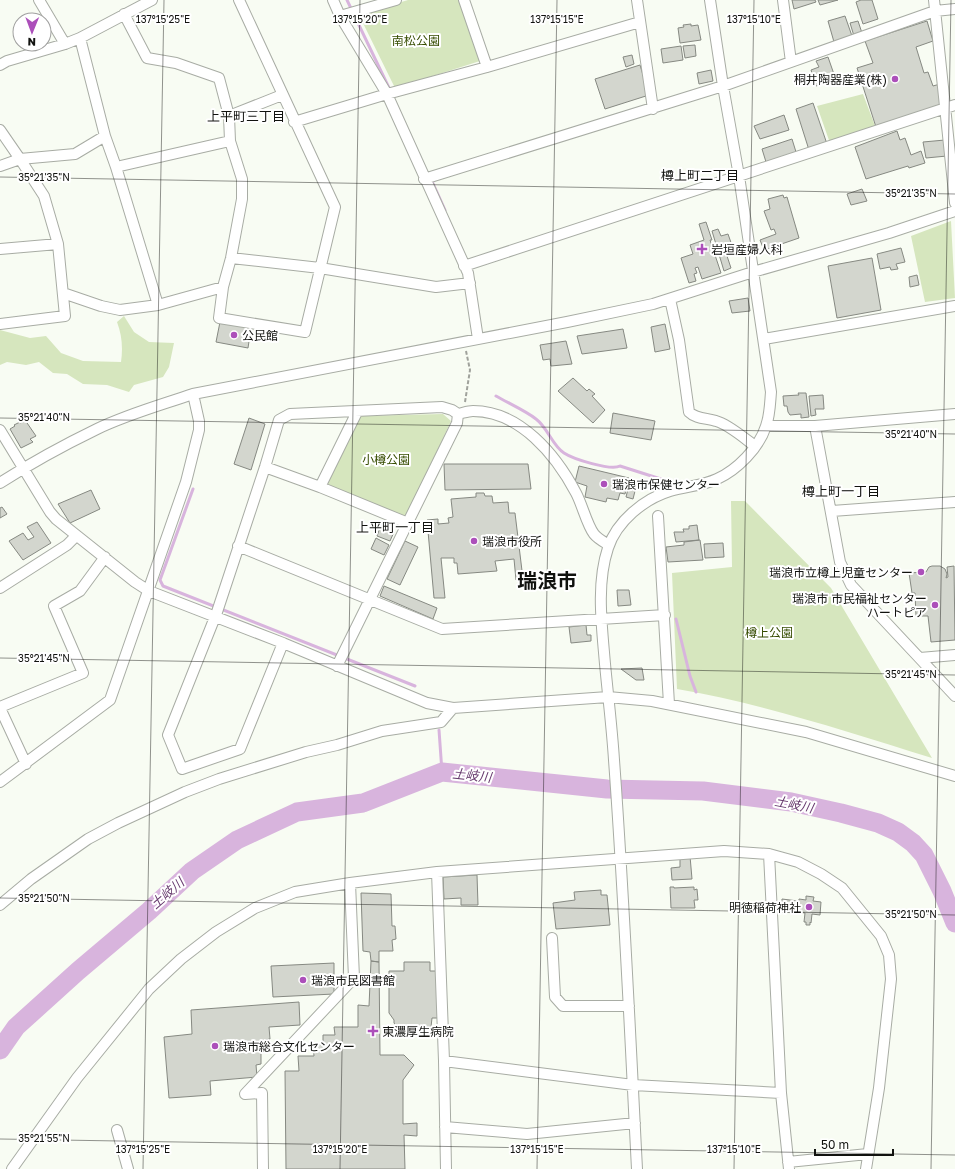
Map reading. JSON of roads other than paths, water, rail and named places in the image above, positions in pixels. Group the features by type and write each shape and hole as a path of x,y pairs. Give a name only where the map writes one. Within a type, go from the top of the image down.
{"street":[{"path":"39,0 65,44"},
{"path":"0,65 7,61 65,44 80,38 152,0"},
{"path":"124,14 147,58 176,63 219,78 229,116 230,141 242,179 242,199 231,258 223,287 219,318 305,332 335,207 294,122 239,0"},
{"path":"333,0 340,16 386,94 468,273 478,338"},
{"path":"340,16 396,0"},
{"path":"464,0 487,67"},
{"path":"637,0 653,109"},
{"path":"637,1169 620,841 611,714 601,618 604,563 609,545 624,522 641,506 669,491 703,484 719,478 743,460 755,446 766,426 771,392 739,176 710,0"},
{"path":"783,0 791,62"},
{"path":"934,0 950,106 955,203"},
{"path":"424,179 653,109 936,11 955,9"},
{"path":"294,122 386,94 487,67 640,22"},
{"path":"80,38 105,136 116,167 158,305"},
{"path":"229,116 282,95"},
{"path":"464,266 950,106"},
{"path":"0,130 44,196 58,244 65,316 0,324"},
{"path":"0,166 20,158 75,154 105,136"},
{"path":"116,167 230,141"},
{"path":"0,482 98,429 139,412 193,394 478,338 596,317 670,299 753,272 955,211"},
{"path":"0,249 58,244"},
{"path":"231,258 320,268 436,287 470,283"},
{"path":"63,293 101,306 120,310 158,305 223,287"},
{"path":"670,299 679,340 689,412 692,415 724,424 755,446"},
{"path":"764,339 955,306"},
{"path":"0,782 110,700 186,482 196,444 199,421 193,394"},
{"path":"283,643 240,749 182,769 168,735 217,611 278,420 290,414 442,407 461,413 472,411 488,413 507,419 548,451 576,493 593,533 609,545"},
{"path":"320,487 357,412"},
{"path":"340,660 461,413"},
{"path":"766,426 815,426 955,414"},
{"path":"815,426 832,511 840,562 851,585 955,696"},
{"path":"0,430 50,512 56,519 135,582 149,591 217,611 283,643 340,660 427,703 453,708 608,696 652,701 806,732 955,776"},
{"path":"264,467 320,487 408,523"},
{"path":"832,511 955,502"},
{"path":"658,516 665,615 669,704"},
{"path":"0,588 67,545 76,536"},
{"path":"238,546 442,629 665,615"},
{"path":"26,764 0,708 83,674 54,606 80,591 105,557"},
{"path":"920,658 955,655"},
{"path":"0,905 31,879 88,839 118,823 185,792 219,779 299,754 338,745 382,731 441,722 453,708"},
{"path":"12,1169 76,1078 149,989 181,959 216,932 255,908 295,892 350,883 437,872 724,851 768,854 798,862 821,874 842,888 881,936 889,955 890,979 879,1088 866,1169"},
{"path":"768,854 781,1093 789,1166 868,1154"},
{"path":"437,872 444,1061 446,1169"},
{"path":"263,1169 262,1093 245,1094 354,978 350,883"},
{"path":"552,938 555,998 563,1006 629,1006"},
{"path":"444,1061 633,1085 781,1093"},
{"path":"445,1127 527,1134 635,1123"},
{"path":"117,1130 128,1169"}],"waterway":[{"path":"347,0 390,90"},
{"path":"431,179 445,210"},
{"path":"496,396 536,419 564,453 583,461 601,466 620,466 664,480"},
{"path":"193,489 160,580 163,586 415,686"},
{"path":"676,619 690,676 696,692"},
{"path":"439,730 442,772"},
{"name":"土岐川","path":"0,1050 16,1027 78,971 149,911 192,871 237,840 297,812 363,803 442,772 607,789 703,791 791,802 878,823 898,832 913,843 924,855 942,891 955,923"}],"place":[{"name":"桐井陶器産業(株)","path":"895,79"},
{"name":"岩垣産婦人科","path":"702,249"},
{"name":"公民館","path":"234,335"},
{"name":"瑞浪市保健センター","path":"604,484"},
{"name":"瑞浪市役所","path":"474,541"},
{"name":"瑞浪市立樽上児童センター","path":"921,572"},
{"name":"瑞浪市 市民福祉センター ハートピア","path":"935,605"},
{"name":"明徳稲荷神社","path":"809,907"},
{"name":"瑞浪市民図書館","path":"303,980"},
{"name":"東濃厚生病院","path":"373,1031"},
{"name":"瑞浪市総合文化センター","path":"215,1046"}],"district":[{"name":"上平町三丁目","path":"246,116"},
{"name":"樽上町二丁目","path":"700,175"},
{"name":"樽上町一丁目","path":"841,491"},
{"name":"上平町一丁目","path":"395,527"},
{"name":"瑞浪市","path":"547,580"}],"park label":[{"name":"南松公園","path":"416,40"},
{"name":"小樽公園","path":"386,459"},
{"name":"樽上公園","path":"769,632"}]}
